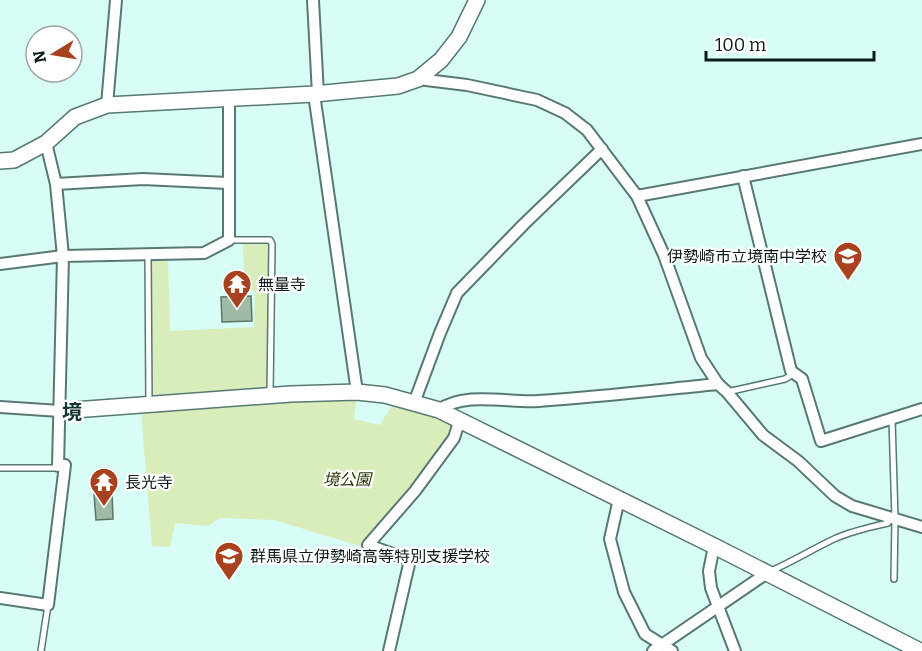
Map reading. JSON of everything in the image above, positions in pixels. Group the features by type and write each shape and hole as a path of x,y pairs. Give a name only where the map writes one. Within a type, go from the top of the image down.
{"street":[{"path":"107,105 116,0"},
{"path":"313,0 316,94 357,392"},
{"path":"418,80 441,60 459,38 477,0"},
{"path":"0,161 14,160 46,143 75,117 107,105 316,94 398,86 418,80 467,85 537,100 565,113 587,130 637,196 663,255 700,358 718,384 728,392 763,435 798,461 835,496 852,506 922,527"},
{"path":"0,264 63,256 204,253 229,240 229,99"},
{"path":"0,598 48,605 65,465 58,466 63,256 56,184 46,143"},
{"path":"637,196 922,144"},
{"path":"414,403 457,293 602,149"},
{"path":"743,176 791,371 802,379 821,441 922,409"},
{"path":"56,184 143,179 228,183"},
{"path":"439,410 448,403 487,399 535,402 718,384"},
{"path":"0,407 60,411 270,396 357,392 385,395 439,410 460,419 920,651"},
{"path":"389,651 410,560 368,545 415,491 454,438 460,419"},
{"path":"619,499 610,539 624,592 645,634 663,649 717,606 767,573"},
{"path":"714,546 709,571 711,588 735,651"}],"lane":[{"path":"229,240 270,240 272,244 270,396"},
{"path":"148,254 149,404"},
{"path":"728,392 785,379 795,373"},
{"path":"892,419 894,579"},
{"path":"0,468 55,468 58,466"},
{"path":"767,573 835,539 888,523 893,518"},
{"path":"41,651 48,605"}],"green space":[{"path":"269,243 268,389 152,399 150,257 168,257 170,331 254,327 255,291 245,289 243,244"},
{"name":"境公園","path":"357,396 354,419 380,425 394,402 452,421 448,439 363,547 274,520 220,518 208,526 175,523 170,547 152,546 141,412"}],"building":[{"name":"無量寺","path":"251,296 252,321 222,322 221,297"},
{"name":"長光寺","path":"112,493 113,519 96,520 94,494"}],"place":[{"name":"伊勢崎市立境南中学校","path":"848,282"},
{"name":"無量寺","path":"237,310"},
{"name":"長光寺","path":"104,508"},
{"name":"群馬県立伊勢崎高等特別支援学校","path":"229,582"}],"district":[{"name":"境","path":"72,412"}]}
